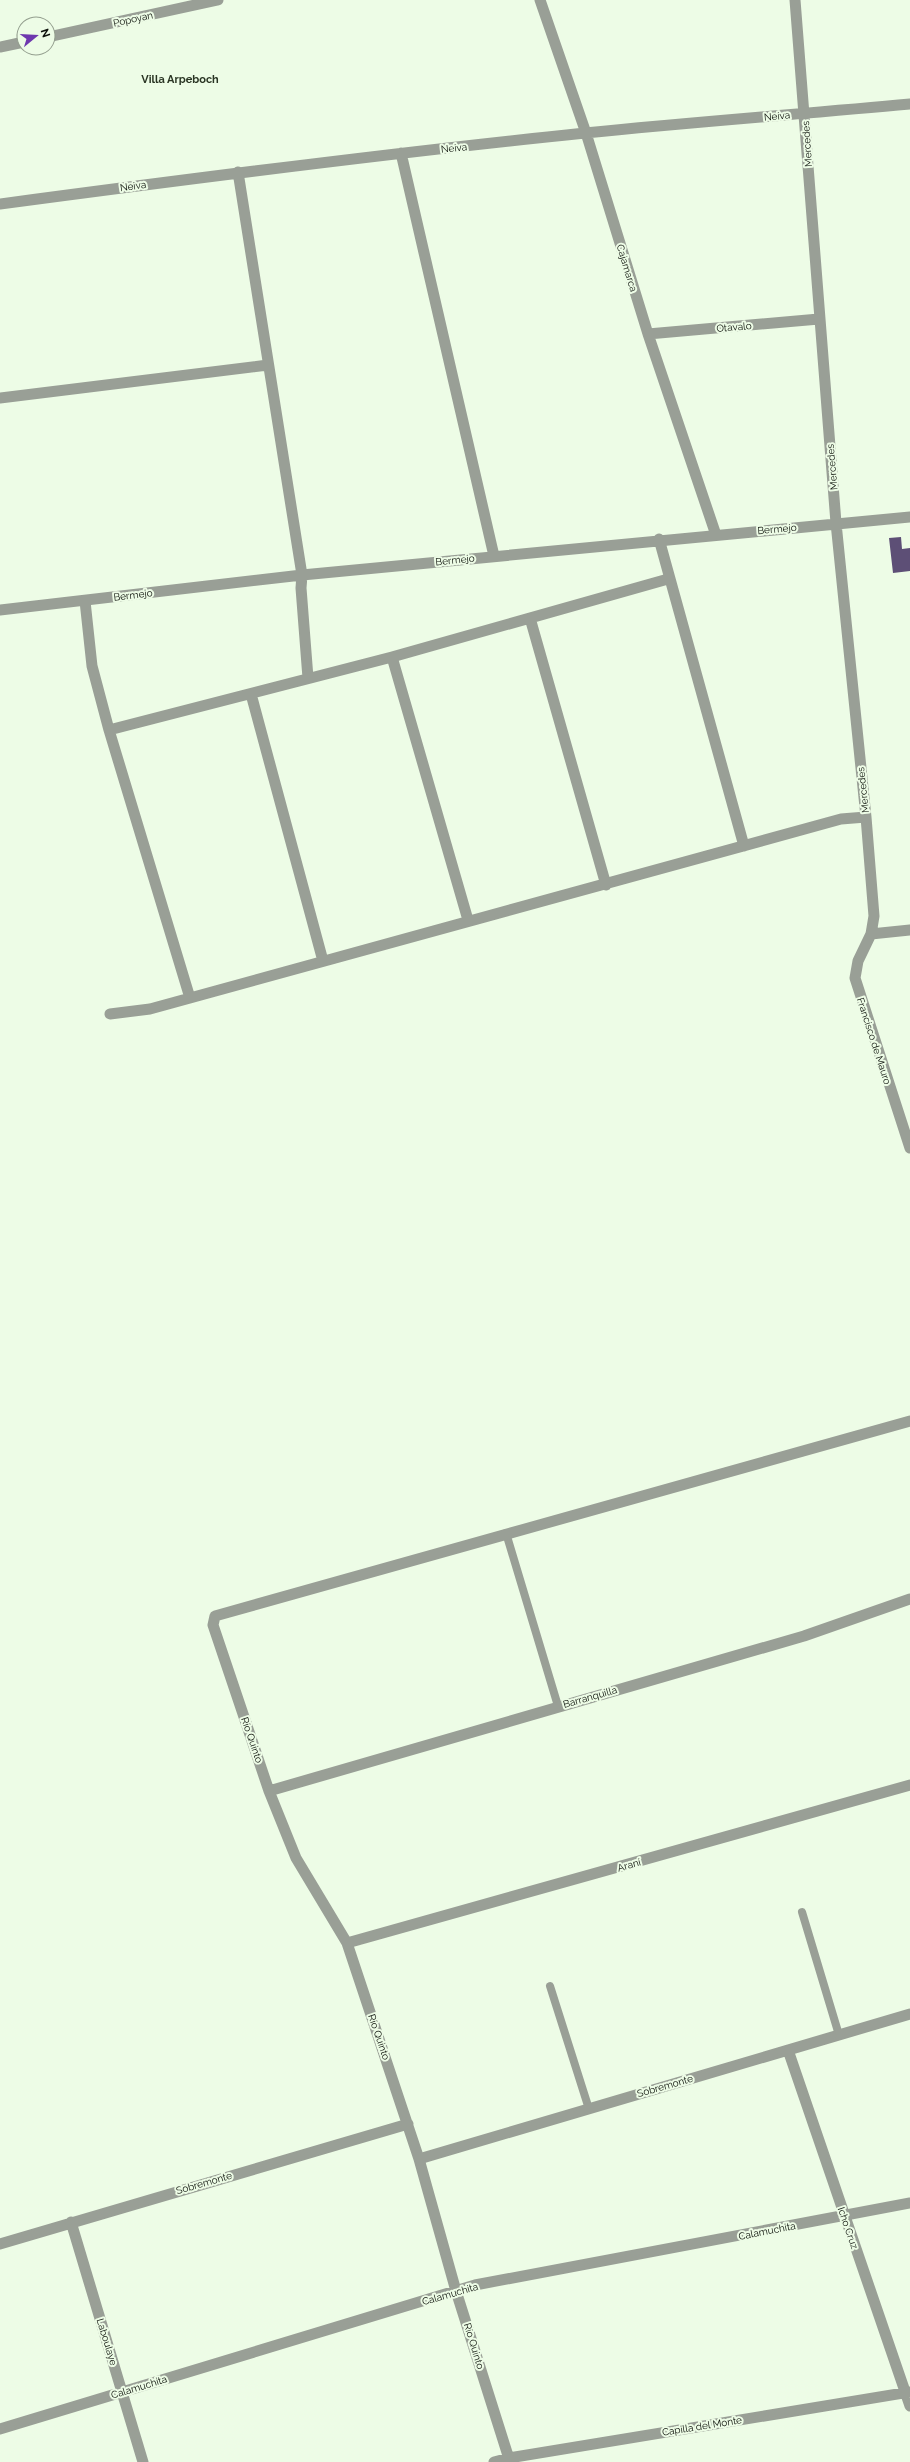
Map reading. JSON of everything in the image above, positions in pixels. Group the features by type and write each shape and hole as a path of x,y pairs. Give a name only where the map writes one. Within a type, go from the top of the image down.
{"street":[{"name":"Popoyan","path":"56,35 218,0"},
{"name":"Cajamarca","path":"540,0 586,133 648,334 716,535"},
{"name":"Mercedes","path":"795,0 836,523 866,817 874,916 871,934"},
{"path":"0,47 16,44"},
{"name":"Neiva","path":"0,204 238,172 401,153 586,133 910,104"},
{"path":"401,153 494,556"},
{"path":"238,172 302,575 300,588 308,678"},
{"name":"Otavalo","path":"648,334 819,319"},
{"path":"0,398 268,365"},
{"name":"Bermejo","path":"0,610 302,575 659,539 910,517"},
{"path":"659,539 668,579 744,846"},
{"path":"109,730 392,657 668,579"},
{"path":"85,601 92,666 109,730 190,998"},
{"path":"530,618 606,885"},
{"path":"392,657 468,920"},
{"path":"251,694 323,961"},
{"path":"110,1014 150,1009 468,920 606,885 840,819 866,817"},
{"path":"871,934 910,930"},
{"name":"Francisco de Mauro","path":"871,934 858,961 855,978 907,1131 910,1148"},
{"path":"506,1533 910,1421"},
{"name":"Río Quinto","path":"506,1533 227,1611 215,1616 213,1625 270,1791 296,1858 347,1943 408,2124 456,2291 510,2460"},
{"name":"Barranquilla","path":"270,1791 558,1706 811,1634 910,1599"},
{"name":"Araní","path":"347,1943 910,1785"},
{"name":"Sobremonte","path":"419,2159 910,2014"},
{"name":"Icho Cruz","path":"788,2050 844,2217 908,2392 910,2406"},
{"name":"Sobremonte","path":"0,2244 70,2222 408,2124"},
{"name":"Calamuchita","path":"0,2428 475,2286 844,2217 910,2203"},
{"name":"Laboulaye","path":"70,2222 123,2392 143,2462"},
{"name":"Capilla del Monte","path":"494,2462 908,2392"}],"lane":[{"path":"506,1533 558,1706"},
{"path":"802,1912 839,2035"},
{"path":"550,1986 589,2108"}],"building":[{"path":"901,537 902,549 910,548 910,571 893,573 889,538"}],"district":[{"name":"Villa Arpeboch","path":"180,79"}]}
